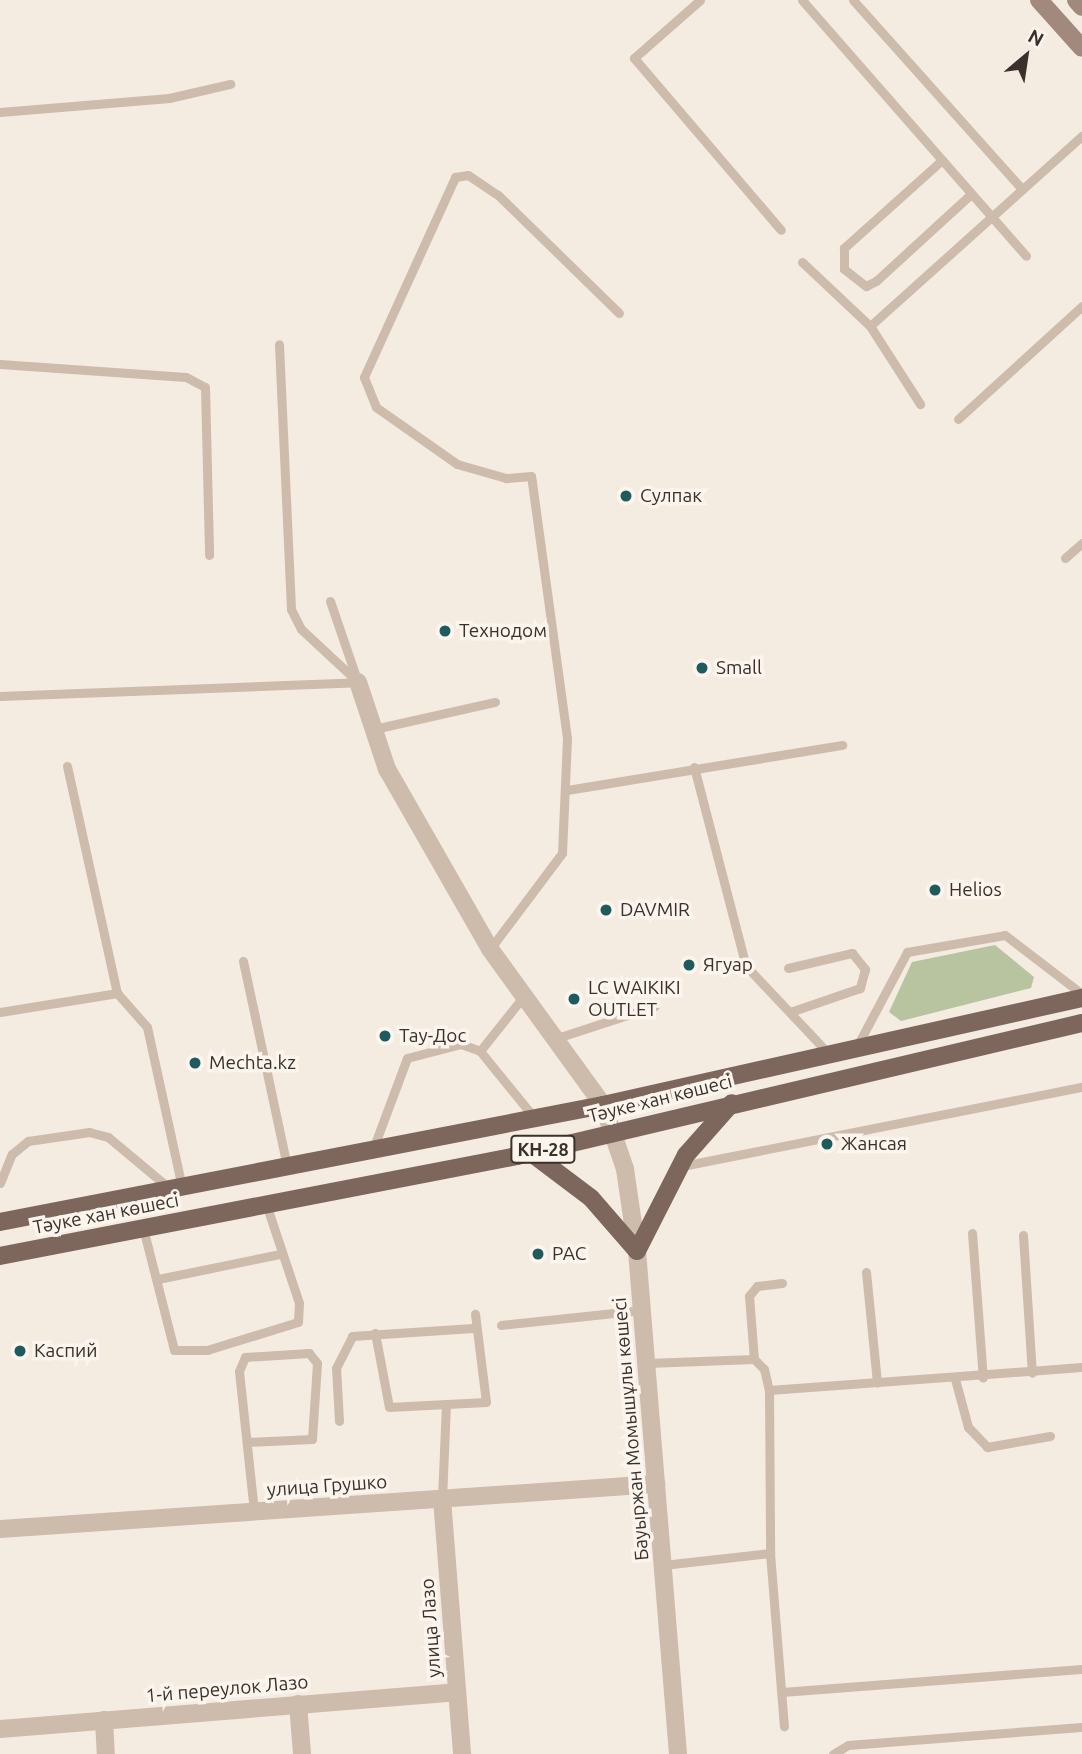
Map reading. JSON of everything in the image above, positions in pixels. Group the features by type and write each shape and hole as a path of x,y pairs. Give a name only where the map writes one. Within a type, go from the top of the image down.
{"main road":[{"path":"1039,0 1082,48"},
{"path":"1076,0 1082,7"},
{"name":"Тәуке хан көшесі","path":"0,1222 373,1150 532,1115 603,1105 854,1051 1082,996"},
{"name":"Тәуке хан көшесі","path":"0,1256 530,1152 1082,1023"},
{"path":"530,1152 591,1198 637,1251 679,1166 732,1103"}],"street":[{"name":"Бауыржан Момышұлы көшесі","path":"358,682 387,769 489,949 603,1105 615,1132 637,1251 678,1754"},
{"name":"улица Грушко","path":"0,1530 656,1484"},
{"name":"улица Лазо","path":"442,1499 462,1754"},
{"name":"1-й переулок Лазо","path":"0,1728 457,1692"},
{"path":"298,1704 302,1754"},
{"path":"104,1720 106,1754"}],"lane":[{"path":"700,0 634,58 781,230"},
{"path":"802,0 1026,256"},
{"path":"853,0 1023,189"},
{"path":"0,112 169,98 230,83"},
{"path":"870,326 1082,136"},
{"path":"942,160 844,248 844,269 866,286 876,281 971,194"},
{"path":"489,949 562,853 567,790 567,738 531,476 506,478 457,464 376,407 364,377 455,177 468,174 498,195 619,313"},
{"path":"802,262 870,326 920,404"},
{"path":"958,419 1082,306"},
{"path":"279,344 291,609 301,629 358,682"},
{"path":"0,364 186,377 205,387 209,555"},
{"path":"1065,558 1082,543"},
{"path":"330,601 358,682"},
{"path":"0,696 358,682"},
{"path":"374,729 495,702"},
{"path":"567,790 694,767 842,745"},
{"path":"67,766 117,993 147,1027 176,1188"},
{"path":"694,767 746,966 832,1056"},
{"path":"854,1051 907,952 999,933 1082,996"},
{"path":"788,968 852,953 865,970 860,988 790,1012"},
{"path":"243,961 287,1166"},
{"path":"0,1012 117,993"},
{"path":"480,1051 523,997"},
{"path":"554,1039 655,1006"},
{"path":"373,1150 407,1058 461,1044 480,1051 532,1115"},
{"path":"679,1166 1082,1087"},
{"path":"0,1183 12,1154 28,1141 89,1132 108,1137 176,1188"},
{"path":"143,1228 174,1350 207,1350 298,1322 299,1303 280,1254 266,1205"},
{"path":"972,1233 983,1378"},
{"path":"1023,1235 1032,1373"},
{"path":"158,1279 280,1254"},
{"path":"866,1272 877,1382"},
{"path":"782,1283 757,1286 749,1296 754,1359 765,1369 769,1390 770,1553 785,1726"},
{"path":"501,1325 642,1310"},
{"path":"375,1333 389,1407 486,1402 473,1328 475,1314"},
{"path":"339,1421 336,1368 352,1336 473,1328"},
{"path":"247,1443 312,1439 317,1363 309,1353 245,1357 239,1371 254,1512"},
{"path":"647,1363 754,1359"},
{"path":"769,1390 983,1378 1082,1367"},
{"path":"955,1379 968,1427 987,1447 1050,1436"},
{"path":"442,1499 446,1404"},
{"path":"663,1566 770,1553"},
{"path":"782,1692 1082,1669"},
{"path":"833,1754 848,1745 1082,1727"}],"green space":[{"path":"995,945 1034,977 1031,988 901,1021 889,1012 912,962"}],"place":[{"name":"Сулпак","path":"626,496"},
{"name":"Технодом","path":"445,631"},
{"name":"Small","path":"702,668"},
{"name":"Helios","path":"935,890"},
{"name":"DAVMIR","path":"606,910"},
{"name":"Ягуар","path":"689,965"},
{"name":"LC WAIKIKI OUTLET","path":"574,999"},
{"name":"Тау-Дос","path":"385,1036"},
{"name":"Mechta.kz","path":"195,1063"},
{"name":"Жансая","path":"827,1144"},
{"name":"РАС","path":"538,1254"},
{"name":"Каспий","path":"20,1351"}]}
